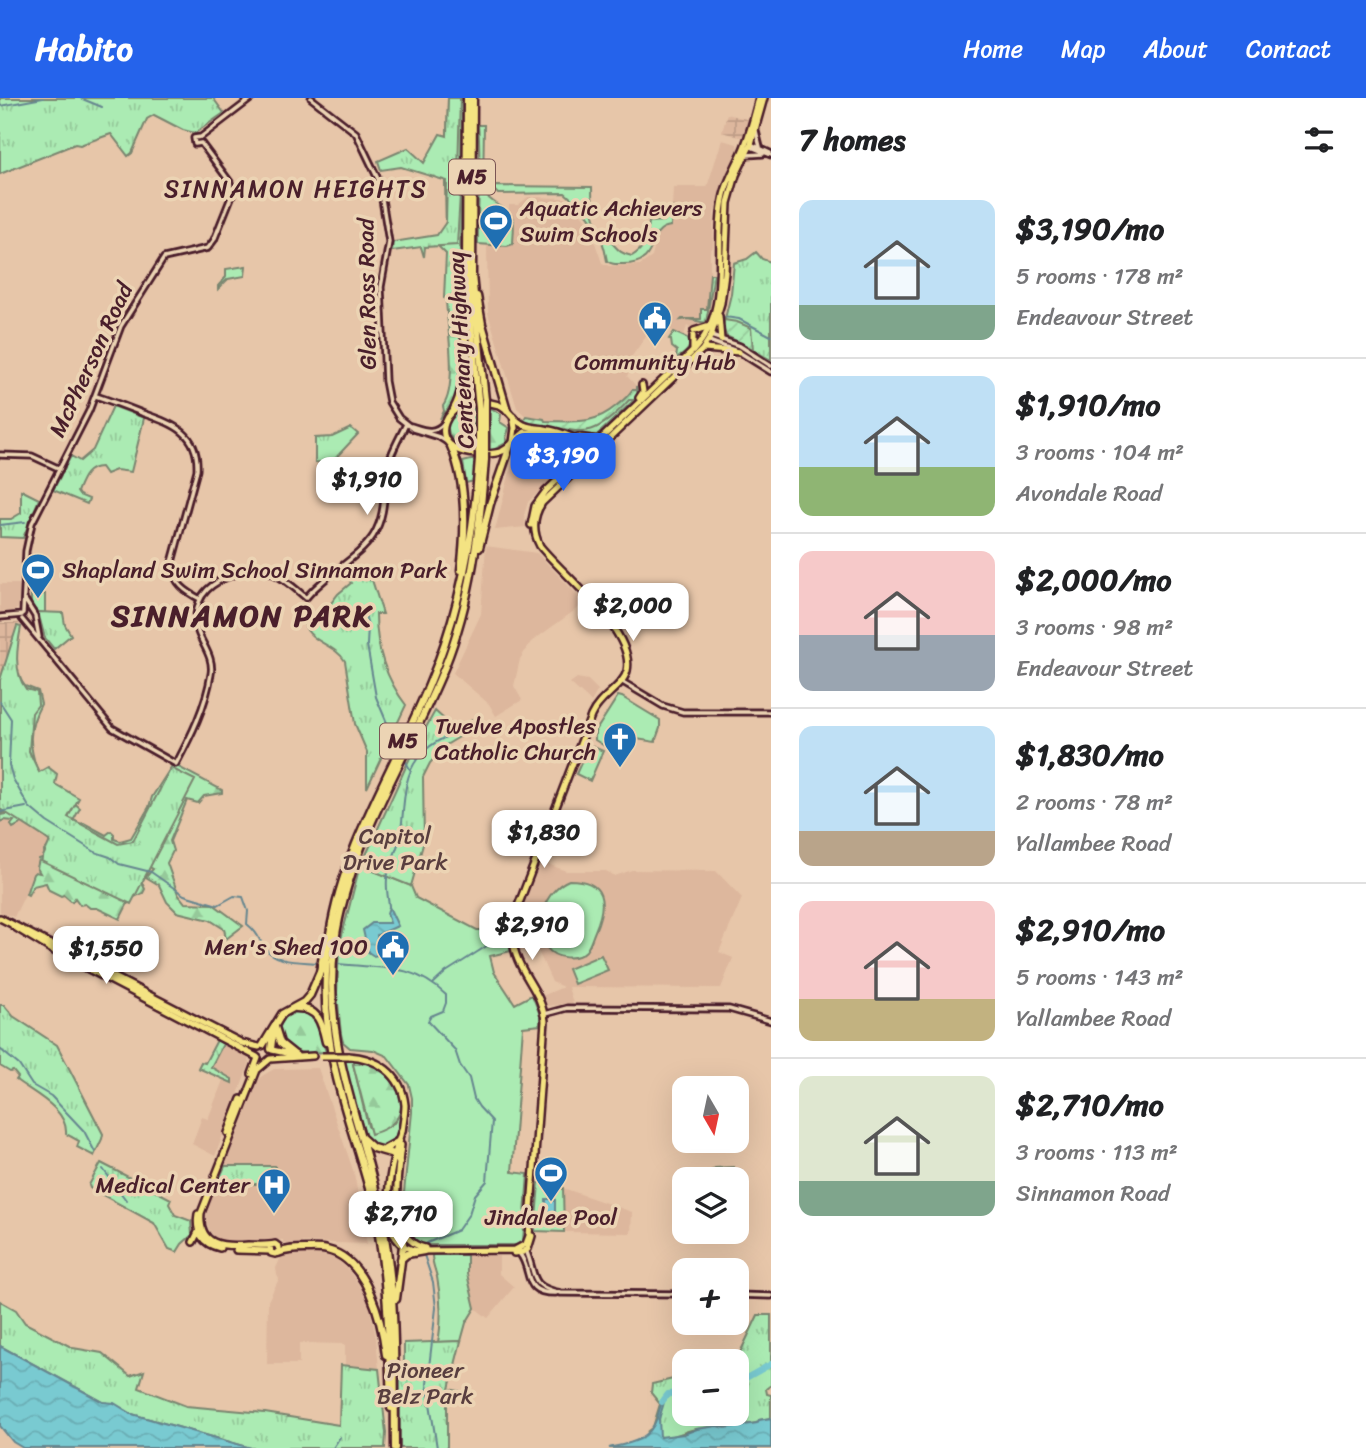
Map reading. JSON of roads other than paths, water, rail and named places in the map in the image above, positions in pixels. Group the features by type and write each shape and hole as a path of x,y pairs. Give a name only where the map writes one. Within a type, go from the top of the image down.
{"highway":[{"name":"Centenary Highway","path":"467,98 467,292 482,403"},
{"name":"Centenary Highway","path":"393,1448 394,1333 391,1276 384,1227 342,1073 333,1023 332,965 340,911 354,863 440,677 463,612 478,530 482,403 471,256 472,98"},
{"path":"454,409 460,396 463,368 462,259 463,240 466,237"},
{"path":"471,256 475,263 480,314 508,410"},
{"path":"463,612 469,599 491,504 512,444"},
{"path":"449,445 459,471 464,522 460,580 462,585"},
{"name":"Centenary Highway","path":"393,1437 387,1296 380,1238 367,1181 334,1066 327,1021 326,973 334,912 351,856 432,678 462,585 482,455"},
{"path":"261,1046 282,1014 307,999 315,986 331,914 334,912"},
{"path":"291,1008 306,1008 318,1017 330,1061 334,1066"},
{"path":"272,1050 274,1029"},
{"path":"274,1029 280,1043 295,1055"},
{"path":"361,1137 370,1146 398,1159"},
{"path":"383,1150 399,1141"},
{"path":"394,1333 397,1325 402,1228"},
{"path":"278,1252 325,1249 348,1262 365,1283 375,1307 383,1332 387,1369 390,1374"},
{"path":"401,1259 407,1254 424,1251"}],"main road":[{"path":"721,340 719,313 726,265 728,202 736,175 746,156 759,98"},
{"path":"621,681 624,656 606,622 538,549 532,533 531,517 538,500 707,338 715,310 721,267 720,221 723,195 756,129 764,98"},
{"path":"0,918 242,1043 295,1055 348,1056 371,1060 381,1065 393,1076 404,1098 398,1159 390,1188 388,1211 393,1234 403,1246 413,1251 522,1251 529,1236 544,1014 517,962 512,936 513,919 593,711 600,700 621,681 628,661 623,645 605,615 540,546 535,533 536,514 542,503 590,453 702,350 719,313"},
{"path":"693,351 693,333 710,326"},
{"path":"702,350 709,348 739,352"},
{"path":"635,407 642,395 642,385"},
{"path":"590,453 557,437 525,432 500,452 466,453 449,445 444,433 445,421 454,409 464,404 491,404 508,410 524,426 601,440"},
{"path":"512,444 515,428 513,416"},
{"path":"568,435 590,453"},
{"path":"557,437 573,451 570,468"},
{"path":"8,922 38,942 255,1056 268,1060 313,1056"},
{"path":"261,1046 255,1056 254,1069 197,1221 202,1235 222,1246 270,1248 277,1244 280,1248 278,1252"},
{"path":"202,1235 202,1210 253,1078 268,1060 272,1050"},
{"path":"402,1129 396,1195 402,1228 407,1239 414,1245 435,1250"},
{"path":"193,1242 202,1235"}],"street":[{"path":"201,137 201,143 197,145 193,140 195,136 201,137 252,98"},
{"name":"Glen Ross Road","path":"311,98 356,133 379,181 389,242 380,287 386,391 394,412 407,425"},
{"path":"756,129 761,148"},
{"name":"McPherson Road","path":"22,616 29,533 96,396 121,326 159,262 169,256 208,248 214,240 232,190 229,180 201,143"},
{"path":"749,145 761,148 771,155"},
{"path":"749,145 765,154"},
{"path":"746,156 752,153 771,155"},
{"path":"707,338 746,349 771,366"},
{"path":"707,338 739,352 771,372"},
{"path":"96,396 168,422 181,429 190,440 197,455 197,470 171,566 181,588 200,599"},
{"path":"407,425 431,431 440,428 445,421"},
{"path":"407,425 416,431 442,438 449,445"},
{"path":"22,616 112,728 176,764 197,722 212,672 210,657 199,637 196,624 200,599 211,584 254,568 266,570 306,598 324,578 358,552 374,534 384,508 386,473 407,425"},
{"path":"0,455 32,456 60,469"},
{"path":"24,598 35,620 40,640"},
{"path":"1,617 22,616 31,611"},
{"path":"28,624 35,620"},
{"path":"621,681 671,710 771,712"},
{"path":"544,1014 567,1008 729,1009 771,1021"},
{"path":"522,1251 531,1281 544,1292 672,1294"},
{"path":"522,1251 531,1281"},
{"path":"749,1295 771,1296"}],"water":[{"path":"389,907 398,926 377,935 380,954 374,956 368,952 363,930 372,923 390,923 387,913"},
{"path":"546,1199 555,1199 555,1223 546,1222"},
{"path":"0,1346 103,1402 114,1403 132,1414 251,1448 23,1448 13,1442 0,1426"},
{"path":"666,1396 659,1419 660,1437 717,1426 749,1426 759,1420 771,1418 771,1448 609,1448 638,1440 649,1432 654,1426"}],"waterway":[{"path":"0,106 43,98"},
{"path":"80,98 102,107"},
{"path":"725,317 739,319 771,336"},
{"path":"0,525 25,522"},
{"path":"365,614 376,697 395,742"},
{"path":"0,702 11,719 9,765 13,779 29,807 47,822 119,864 151,872 184,895 218,905 234,896 243,897 248,911 247,924 269,952 289,961 319,963"},
{"path":"389,906 387,879 400,837 406,786 413,767 430,746 473,725"},
{"path":"406,762 411,771"},
{"path":"0,812 26,807"},
{"path":"434,983 446,972 493,942"},
{"path":"338,964 408,972 433,984 446,995 443,1011 431,1016 428,1021 455,1050 460,1065 469,1078 474,1099 492,1121 487,1181 475,1195 469,1214 458,1230 427,1243"},
{"path":"0,1049 19,1065 32,1085 51,1096 84,1131 95,1152"},
{"path":"103,1169 126,1200"},
{"path":"424,1255 433,1282 436,1308 427,1384 437,1448"},
{"path":"749,1376 771,1364"},
{"path":"662,1402 668,1394 672,1394"},
{"path":"333,1448 340,1437"}],"place":[{"name":"Aquatic Achievers Swim Schools","path":"496,251"},
{"name":"Community Hub","path":"655,348"},
{"name":"Shapland Swim School Sinnamon Park","path":"38,600"},
{"name":"Twelve Apostles Catholic Church","path":"620,769"},
{"name":"Men's Shed 100","path":"393,977"},
{"name":"Jindalee Pool","path":"551,1203"},
{"name":"Medical Center","path":"274,1215"}],"district":[{"name":"SINNAMON HEIGHTS","path":"296,189"},
{"name":"SINNAMON PARK","path":"242,616"}],"park label":[{"name":"Capitol Drive Park","path":"395,849"},
{"name":"Pioneer Belz Park","path":"425,1383"}]}
